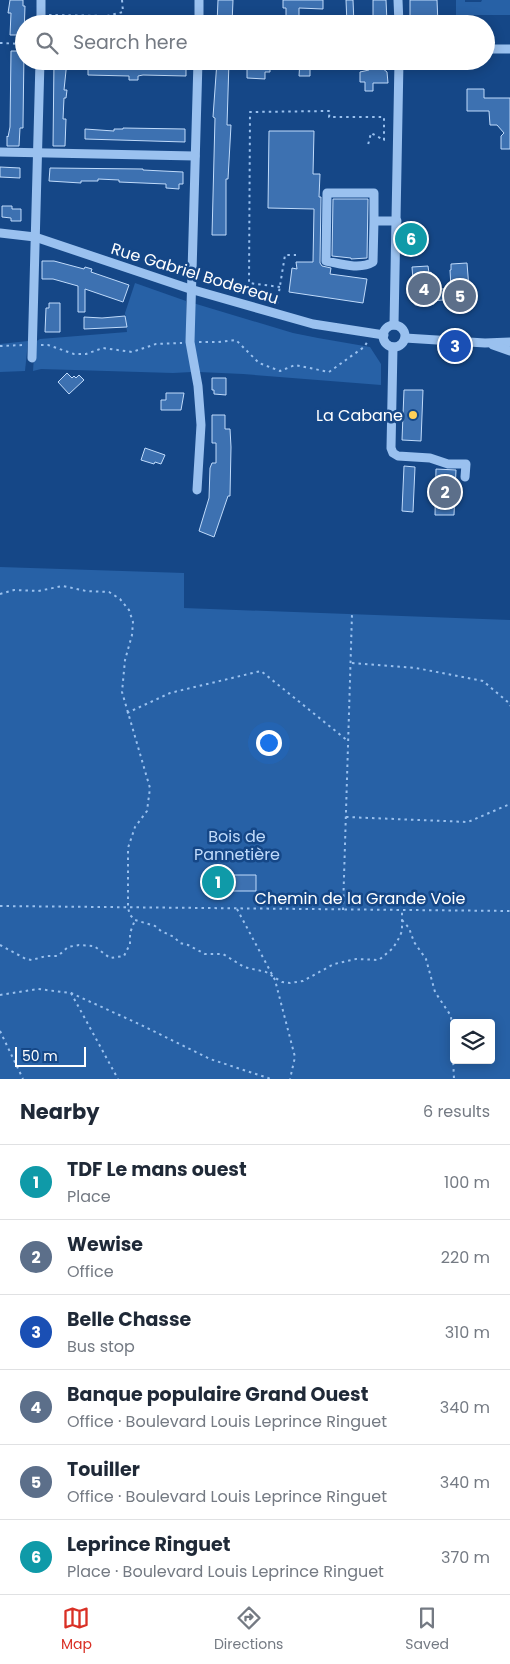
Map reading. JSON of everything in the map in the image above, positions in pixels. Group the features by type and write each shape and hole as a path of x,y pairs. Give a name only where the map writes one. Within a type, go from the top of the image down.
{"street":[{"path":"41,0 41,15"},
{"path":"199,0 199,15"},
{"path":"398,0 399,15"},
{"path":"495,49 510,50"},
{"path":"32,358 40,70"},
{"path":"196,490 201,425 198,386 190,342 190,289 193,256 198,70"},
{"path":"394,325 399,70"},
{"path":"0,152 195,156"},
{"path":"327,193 374,193 374,221 373,262 360,266 326,261 327,193"},
{"path":"374,221 397,221"},
{"name":"Rue Gabriel Bodereau","path":"0,232 35,237 190,289 313,324 384,335"},
{"path":"394,325 403,329 405,338 400,346 393,347 385,342 384,335 386,329 394,325"},
{"path":"405,338 485,343 510,342"},
{"path":"485,343 510,351"},
{"path":"393,347 393,453 398,456 430,458 448,464 466,464 465,477"}],"path":[{"path":"111,15 123,12 122,0"},
{"path":"0,44 15,44"},
{"path":"280,287 249,283 250,112 330,111 330,117 384,117 384,140 371,133 368,145"},
{"path":"277,306 285,255 296,255"},
{"path":"0,594 14,590 38,591 63,586 109,592 120,599 129,610 133,622 132,634 125,660 122,692 150,788 147,811 135,827 128,848 128,908 130,915 135,920 155,926 174,937 180,943 188,945 198,952 214,955 223,954 244,967 273,975 282,982 298,983 334,964 356,959 379,960 392,948 402,932 402,910"},
{"path":"343,910 352,614"},
{"path":"351,663 416,668 484,681 510,706"},
{"path":"127,713 170,693 261,671 348,741"},
{"path":"346,817 468,822 510,804"},
{"name":"Chemin de la Grande Voie","path":"0,906 510,911"},
{"path":"237,908 273,975 295,1057 290,1079"},
{"path":"0,946 32,960 46,956 58,956 68,947 79,944 94,946 110,958 124,956 130,944 130,933 135,920"},
{"path":"402,920 409,928 414,942 426,959 435,992 451,1016 454,1079"},
{"path":"0,995 38,989 71,994 139,1024 210,1059 271,1079"},
{"path":"71,994 118,1079"},
{"path":"0,1031 23,1079"}],"green space":[{"path":"456,0 481,2 482,0 510,0 510,15 456,15"},
{"path":"135,283 186,301 187,347 192,372 41,369 33,371 35,342 40,339 127,332 125,313"},
{"path":"193,303 293,333 370,347 381,364 381,385 199,372 193,346"},
{"path":"28,341 25,371 0,372 0,344"},
{"name":"Bois de Pannetière","path":"0,567 184,573 184,608 510,620 510,1079 0,1079"}],"building":[{"path":"10,0 23,0 25,15 15,15 15,35 10,35 11,13 8,13"},
{"path":"218,0 233,0 232,15 217,15"},
{"path":"283,0 323,0 323,9 299,8 299,15 286,15 286,8 283,8"},
{"path":"346,0 353,0 354,15 347,15"},
{"path":"373,0 386,0 387,15 373,15"},
{"path":"410,0 437,0 438,15 410,15"},
{"path":"11,51 15,51 15,70 24,70 23,128 20,128 19,146 7,146 7,136 10,127"},
{"path":"54,70 66,70 64,90 67,90 66,98 64,98 63,119 66,119 65,146 53,146"},
{"path":"88,70 186,70 186,76 143,75 138,76 138,80 129,80 129,76 88,75"},
{"path":"216,70 229,70 227,125 231,125 228,179 226,179 226,235 212,235 215,118 213,117"},
{"path":"247,70 270,70 270,72 265,72 265,79 247,78"},
{"path":"299,70 310,70 310,76 299,76"},
{"path":"384,70 387,72 388,83 373,83 373,91 365,91 365,82 360,82 360,72"},
{"path":"467,89 484,89 484,98 510,98 510,149 501,149 501,136 504,133 497,125 490,125 489,111 467,111"},
{"path":"85,129 114,131 114,129 185,129 185,142 85,139"},
{"path":"269,131 314,131 313,174 320,174 320,263 322,266 331,268 330,274 367,279 363,303 289,292 292,268 297,269 296,262 313,262 314,209 268,208"},
{"path":"0,167 20,168 20,178 0,177"},
{"path":"50,168 143,169 183,172 183,184 179,184 179,189 166,188 166,184 119,182 119,180 98,179 98,181 81,181 81,183 49,181"},
{"path":"333,199 368,199 367,258 351,259 332,256"},
{"path":"2,206 12,206 12,209 21,209 21,221 11,221 11,218 2,217"},
{"path":"42,261 54,261 84,269 85,267 92,269 91,272 129,285 123,302 85,289 85,312 78,312 78,286 53,279 42,279"},
{"path":"467,263 470,301 452,302 452,299 433,301 434,304 415,305 412,267 428,266 429,273 431,272 433,290 451,288 451,264"},
{"path":"49,303 60,303 60,332 45,332 46,308 49,308"},
{"path":"125,316 127,327 84,329 84,317"},
{"path":"67,373 72,378 74,376 76,378 79,375 84,380 69,394 58,382"},
{"path":"212,378 226,378 226,395 214,394"},
{"name":"La Cabane","path":"404,390 423,390 421,441 402,440"},
{"path":"166,393 184,393 181,410 161,410 161,400 166,400"},
{"path":"212,415 225,415 225,429 230,429 231,447 230,496 228,496 214,537 199,531 209,498 210,468 212,463 216,463 216,443 212,443"},
{"path":"145,448 165,455 161,464 141,460"},
{"path":"404,466 415,467 413,512 402,511"},
{"path":"436,469 456,470 454,515 435,515"},
{"path":"233,875 256,875 256,891 232,891"}],"place":[{"name":"Leprince Ringuet","path":"411,239"},
{"name":"Banque populaire Grand Ouest","path":"424,289"},
{"name":"Touiller","path":"460,296"},
{"name":"Belle Chasse","path":"455,346"},
{"name":"La Cabane","path":"413,415"},
{"name":"Wewise","path":"445,492"},
{"name":"TDF Le mans ouest","path":"218,882"}]}
